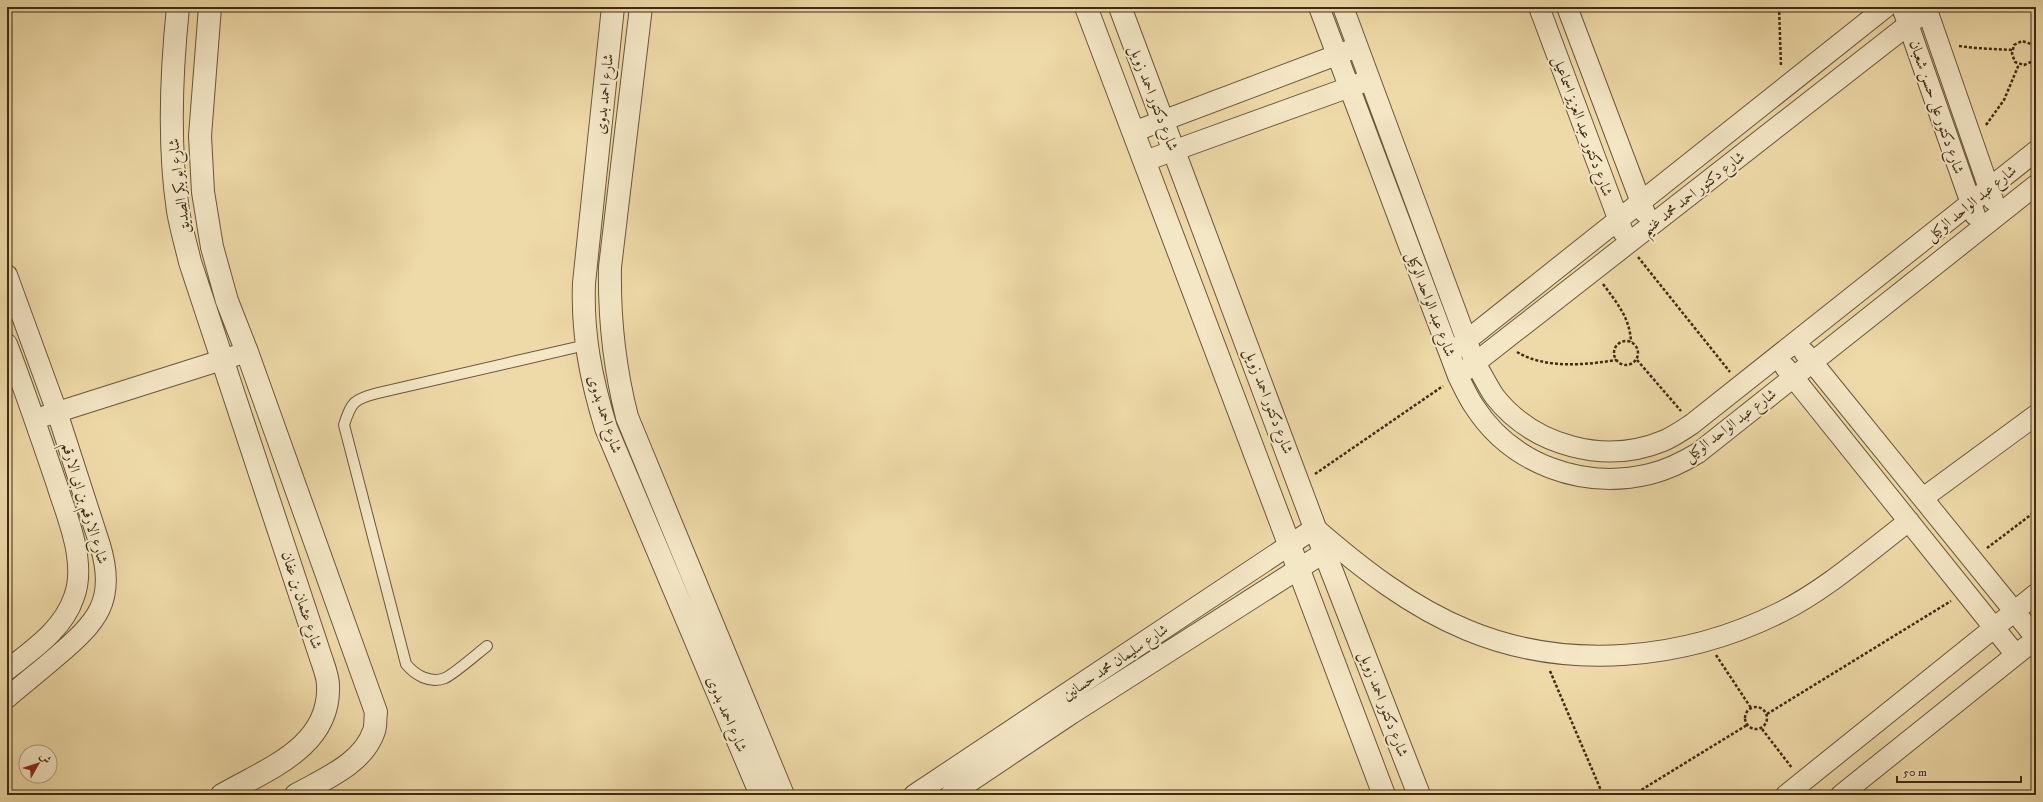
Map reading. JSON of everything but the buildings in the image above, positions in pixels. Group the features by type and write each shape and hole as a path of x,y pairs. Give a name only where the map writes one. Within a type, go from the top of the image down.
{"street":[{"name":"شارع ابو بكر الصديق","path":"178,7 172,76 173,161 179,212 190,262 222,360"},
{"name":"شارع ابو بكر الصديق","path":"210,7 200,136 203,192 212,247 227,301 247,352"},
{"name":"شارع احمد بدوى","path":"613,7 584,283 583,313 586,345 594,391 606,428 761,795"},
{"name":"شارع احمد بدوى","path":"641,7 610,267 609,305 612,343 618,381 627,417 783,795"},
{"name":"شارع دكتور احمد زويل","path":"1086,7 1384,795"},
{"name":"شارع دكتور احمد زويل","path":"1120,7 1300,484 1315,528 1418,795"},
{"name":"شارع عبد الواحد الوكيل","path":"1319,7 1458,376 1474,406 1489,426 1507,443 1529,458 1552,469 1576,476 1601,480 1627,479 1652,474 1676,466 1698,453 2036,185"},
{"name":"شارع عبد الواحد الوكيل","path":"1343,7 1475,362 1495,396 1517,419 1543,436 1572,448 1603,452 1634,450 1664,441 1692,424 2036,151"},
{"name":"شارع دكتور عبد العزيز اسماعيل","path":"1539,7 1628,244"},
{"name":"شارع دكتور عبد العزيز اسماعيل","path":"1567,7 1650,226"},
{"name":"شارع دكتور احمد محمد غنيم","path":"1450,353 1886,7"},
{"name":"شارع دكتور احمد محمد غنيم","path":"1458,376 1628,244 1905,15 1926,8"},
{"name":"شارع دكتور على حسن شعبان","path":"1926,8 1997,215"},
{"name":"شارع دكتور على حسن شعبان","path":"1905,15 1980,229"},
{"path":"1133,132 1359,47"},
{"path":"1145,161 1371,79"},
{"name":"شارع الارقم بن ابى الارقم","path":"7,275 57,412 106,565 106,586 102,606 94,622 82,635 7,698"},
{"path":"1796,342 2036,638 1841,795"},
{"name":"شارع الارقم بن ابى الارقم","path":"7,344 35,418 72,531 77,555 79,576 74,598 62,621 45,640 7,670"},
{"path":"35,418 247,352"},
{"name":"شارع عثمان بن عفان","path":"247,352 376,712 374,730 367,746 341,770 296,795"},
{"path":"1777,357 2016,655"},
{"name":"شارع عثمان بن عفان","path":"222,360 319,651 328,685 325,712 313,736 293,754 222,795"},
{"path":"1923,498 2036,415"},
{"path":"1315,528 1361,567 1426,610 1467,630 1511,644 1557,653 1611,655 1650,653 1707,642 1740,631 1782,611 1822,587 1909,522"},
{"name":"شارع سليمان محمد حسانين","path":"914,795 1315,528"},
{"name":"شارع سليمان محمد حسانين","path":"950,795 1071,714 1325,552"},
{"path":"1786,795 2036,594"}],"lane":[{"path":"487,646 445,678 430,679 414,673 406,664 344,425 349,407 361,397 586,345"}],"path":[{"path":"1779,7 1781,90"},
{"path":"1936,38 1955,45 1975,48 2012,50"},
{"path":"2027,41 2035,47 2036,52 2033,61 2029,64 2019,64 2013,59 2012,50 2018,42 2027,41"},
{"path":"1971,140 1995,115 2004,100 2019,64"},
{"path":"1628,244 1741,386"},
{"path":"1593,270 1623,311 1628,322 1630,342"},
{"path":"1501,342 1522,355 1560,363 1591,364 1616,360"},
{"path":"1637,360 1629,365 1620,364 1616,360 1614,350 1620,342 1630,342 1638,349 1637,360 1692,424"},
{"path":"1300,484 1458,376"},
{"path":"1972,559 2036,511"},
{"path":"1767,714 1965,592"},
{"path":"1707,642 1751,708"},
{"path":"1541,650 1602,795"},
{"path":"1751,708 1762,708 1767,714 1767,722 1762,729 1754,730 1747,725 1745,715 1751,708"},
{"path":"1633,795 1747,725"},
{"path":"1762,729 1802,782"}]}
